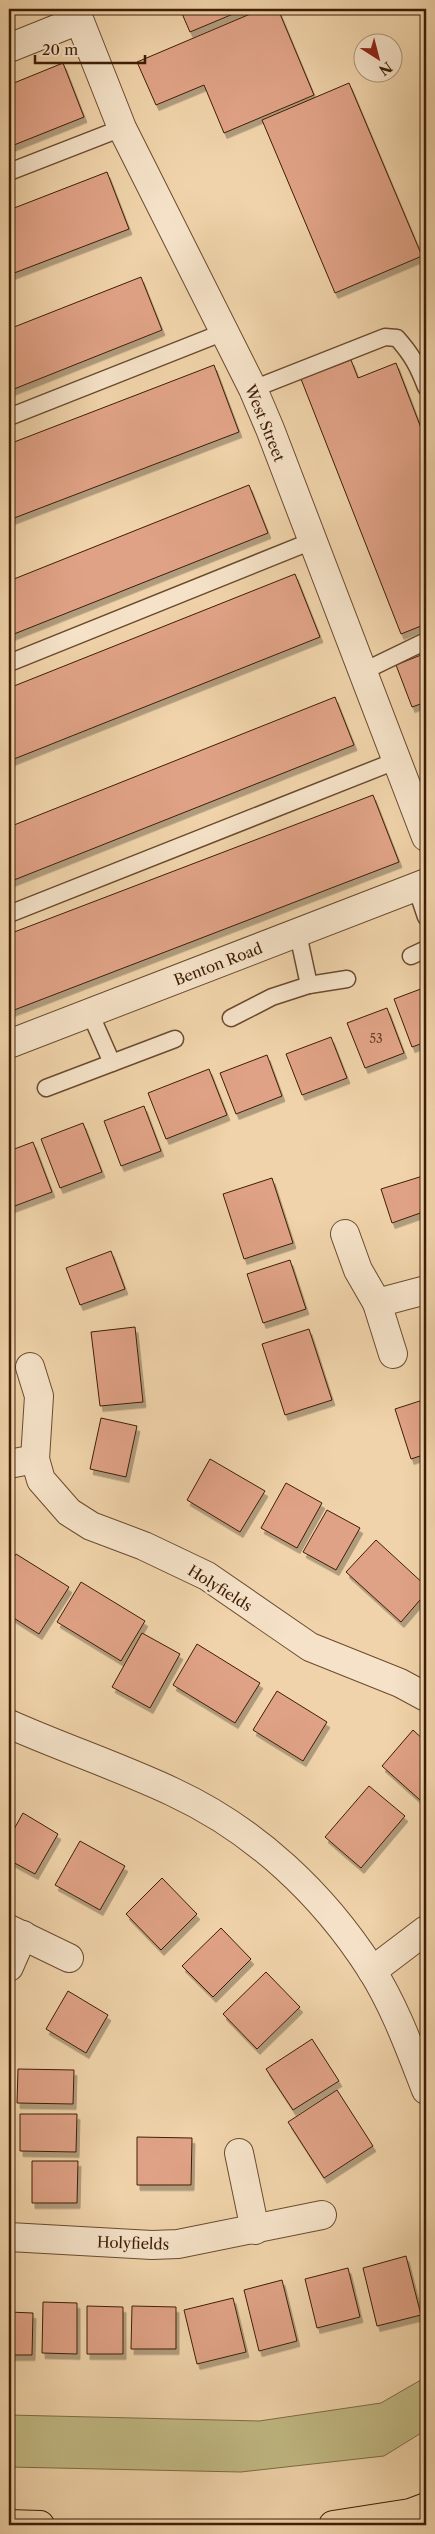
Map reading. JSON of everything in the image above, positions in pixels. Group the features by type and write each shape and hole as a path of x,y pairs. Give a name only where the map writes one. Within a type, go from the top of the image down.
{"main road":[{"path":"334,2525 410,2513 426,2507"},
{"path":"9,2524 40,2525"}],"street":[{"path":"9,48 77,14"},
{"name":"West Street","path":"77,14 122,128 253,389 398,760 426,837"},
{"name":"Benton Road","path":"9,1044 421,885"},
{"path":"345,1234 358,1270 378,1303 393,1354"},
{"path":"378,1303 426,1290"},
{"name":"Holyfields","path":"30,1367 39,1396 22,1462 41,1480 69,1512 91,1526 144,1546 207,1576 310,1647 400,1683 426,1697"},
{"path":"9,1724 175,1793 223,1820 270,1853 313,1894 344,1930 372,1971 400,2023 426,2090"},
{"path":"372,1971 426,1930"},
{"path":"9,1967 16,1932 68,1958"},
{"path":"239,2153 255,2230"},
{"name":"Holyfields","path":"9,2237 152,2246 203,2241 322,2215"}],"lane":[{"path":"9,172 122,128"},
{"path":"9,417 224,332"},
{"path":"253,389 385,338 397,338 409,351 415,360 426,387"},
{"path":"9,663 312,541"},
{"path":"362,672 426,642"},
{"path":"9,914 398,760"},
{"path":"421,885 426,917"},
{"path":"298,934 308,985"},
{"path":"411,956 426,949"},
{"path":"231,1018 272,998 308,985 347,979"},
{"path":"90,1013 112,1063"},
{"path":"46,1088 175,1039"}],"shaded area":[{"path":"426,2377 426,2430 384,2456 241,2472 9,2467 9,2415 259,2421 381,2403"}],"building":[{"path":"180,9 245,9 190,32"},
{"path":"262,9 278,9 314,95 224,133 204,85 156,105 137,62"},
{"path":"63,63 84,117 9,147 9,85"},
{"path":"349,83 422,256 335,293 262,120"},
{"path":"107,172 129,229 9,275 9,210"},
{"path":"141,277 162,330 9,391 9,329"},
{"path":"351,360 358,378 396,363 426,441 426,624 401,634 301,379"},
{"path":"214,365 239,432 9,520 9,444"},
{"path":"249,485 268,533 9,636 9,581"},
{"path":"295,574 320,637 9,761 9,688"},
{"path":"426,653 426,702 412,707 396,665"},
{"path":"335,697 354,745 9,882 9,827"},
{"path":"373,795 399,862 9,1012 9,934"},
{"path":"426,987 426,1042 412,1047 394,999"},
{"path":"387,1008 404,1053 365,1068 347,1023"},
{"path":"331,1037 347,1078 302,1095 286,1054"},
{"path":"267,1055 282,1096 236,1114 220,1073"},
{"path":"209,1069 227,1115 166,1139 148,1093"},
{"path":"144,1106 161,1151 121,1166 104,1121"},
{"path":"83,1123 102,1172 60,1188 41,1139"},
{"path":"33,1142 52,1192 12,1207 9,1199 9,1151"},
{"path":"426,1175 426,1211 392,1223 381,1189"},
{"path":"272,1178 293,1243 244,1259 223,1194"},
{"path":"111,1251 125,1289 80,1305 66,1268"},
{"path":"290,1260 306,1309 263,1323 247,1274"},
{"path":"135,1327 143,1402 100,1406 91,1332"},
{"path":"309,1329 332,1400 285,1415 262,1344"},
{"path":"426,1399 426,1454 411,1459 395,1409"},
{"path":"101,1418 137,1426 126,1477 90,1469"},
{"path":"210,1459 265,1491 240,1532 187,1500"},
{"path":"286,1483 322,1503 297,1548 261,1528"},
{"path":"327,1510 360,1528 336,1570 303,1552"},
{"path":"376,1540 426,1586 426,1593 401,1622 346,1572"},
{"path":"16,1554 69,1587 39,1634 9,1615 9,1565"},
{"path":"81,1582 145,1621 121,1661 57,1622"},
{"path":"426,1604 426,1617 420,1611"},
{"path":"142,1633 180,1654 150,1708 112,1687"},
{"path":"197,1644 260,1683 235,1723 173,1685"},
{"path":"277,1691 327,1722 303,1761 253,1730"},
{"path":"413,1730 426,1742 426,1793 420,1800 382,1766"},
{"path":"369,1786 405,1816 361,1868 325,1837"},
{"path":"23,1813 58,1834 35,1874 9,1860 9,1838"},
{"path":"80,1841 125,1866 100,1910 55,1885"},
{"path":"162,1878 197,1914 161,1950 126,1914"},
{"path":"221,1928 251,1959 213,1997 182,1966"},
{"path":"266,1972 300,2007 257,2049 223,2014"},
{"path":"68,1991 108,2015 86,2053 46,2029"},
{"path":"312,2039 339,2081 293,2110 266,2069"},
{"path":"18,2069 74,2070 73,2104 17,2103"},
{"path":"337,2090 373,2146 324,2178 288,2122"},
{"path":"20,2114 77,2114 76,2152 20,2151"},
{"path":"137,2137 192,2138 191,2185 137,2185"},
{"path":"32,2161 78,2161 77,2203 32,2203"},
{"path":"406,2256 421,2315 377,2326 363,2268"},
{"path":"348,2268 360,2317 317,2328 305,2279"},
{"path":"282,2280 297,2341 259,2351 244,2290"},
{"path":"233,2298 246,2352 197,2364 184,2310"},
{"path":"43,2302 77,2303 77,2354 42,2353"},
{"path":"87,2306 123,2307 123,2354 87,2354"},
{"path":"132,2306 176,2307 176,2349 131,2349"},
{"path":"9,2312 33,2313 32,2355 9,2355"}]}
